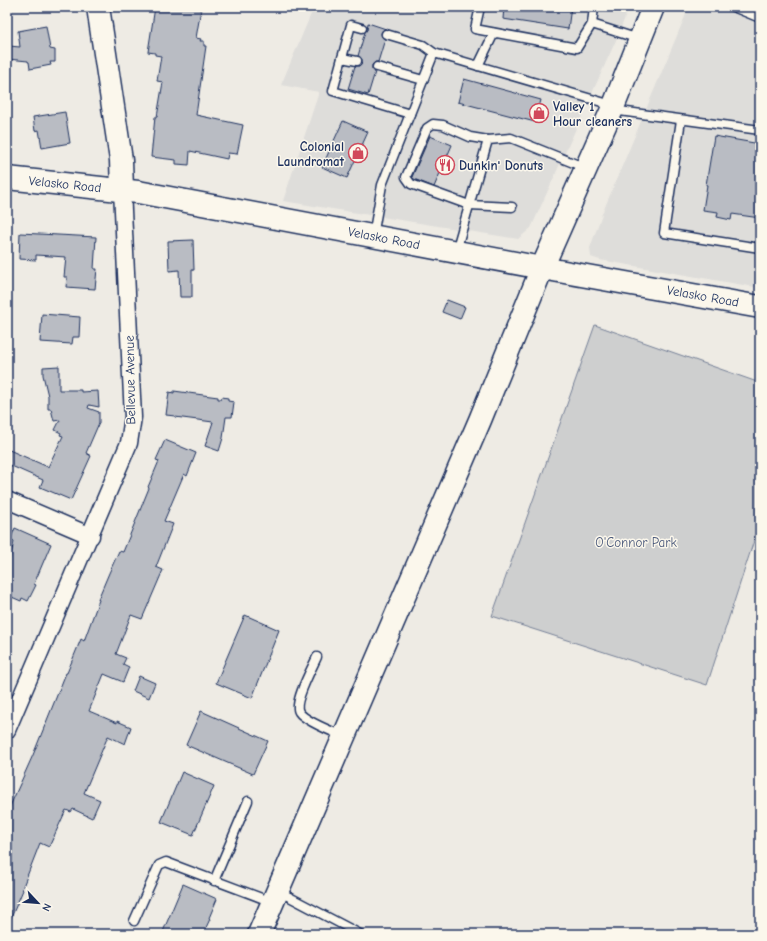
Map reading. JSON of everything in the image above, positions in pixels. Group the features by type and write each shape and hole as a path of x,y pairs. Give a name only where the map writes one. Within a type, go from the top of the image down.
{"main road":[{"name":"Bellevue Avenue","path":"98,7 121,160 122,190"},
{"path":"259,934 480,420 542,268 613,108 653,7"},
{"name":"Velasko Road","path":"7,178 122,190 146,194 542,268 760,306"}],"street":[{"name":"Bellevue Avenue","path":"7,730 91,536 129,443 133,417 122,190"},
{"path":"7,500 91,536"}],"lane":[{"path":"480,7 475,29 577,48 592,24 594,7"},
{"path":"733,7 760,18"},
{"path":"592,24 640,40"},
{"path":"362,28 351,25 333,91 410,114"},
{"path":"478,66 494,33"},
{"path":"386,34 423,45 434,53 613,108 681,120 760,130"},
{"path":"373,236 382,185 434,53"},
{"path":"342,58 356,61"},
{"path":"376,67 423,80"},
{"path":"681,120 664,233 760,248"},
{"path":"512,207 469,205 411,184 406,177 427,128 433,124 443,125 470,137 488,140 511,138 587,168"},
{"path":"456,252 488,140"},
{"path":"317,657 299,699 299,712 305,718 344,737"},
{"path":"214,881 248,800"},
{"path":"134,921 159,865 166,862 214,881 275,897 360,934"}],"shaded area":[{"path":"314,7 629,7 617,38 531,228 518,239 283,201 319,92 281,85"},
{"path":"689,7 760,7 760,288 600,260 591,257 590,248 602,214"}],"green space":[{"name":"O'Connor Park","path":"595,325 760,383 760,522 707,685 492,616"}],"building":[{"path":"155,7 200,7 199,9 201,9 196,38 201,39 200,41 204,41 204,46 206,46 196,115 243,125 237,154 228,153 227,159 190,151 189,165 176,164 176,160 151,157 155,117 157,117 163,82 157,81 161,56 148,52"},
{"path":"504,7 571,7 568,29 503,19"},
{"path":"368,23 386,29 381,33 382,37 385,39 378,62 375,62 372,65 372,69 375,72 368,95 348,89 355,66 359,66 362,62 362,59 358,56"},
{"path":"46,26 50,49 55,50 55,62 50,62 51,65 30,69 28,61 8,59 9,46 20,47 18,31"},
{"path":"464,79 541,100 535,122 458,102"},
{"path":"65,112 70,143 42,148 39,130 35,131 33,117"},
{"path":"343,121 368,132 347,178 322,167"},
{"path":"430,136 452,145 434,187 412,177"},
{"path":"714,136 760,144 760,218 732,214 731,220 717,217 718,212 703,210"},
{"path":"20,233 96,237 94,269 97,269 95,289 66,287 67,277 64,277 66,257 36,255 36,260 19,259"},
{"path":"193,240 194,270 192,270 192,297 180,297 179,270 169,271 168,241"},
{"path":"447,300 465,307 460,319 442,312"},
{"path":"42,314 80,317 79,337 73,337 72,344 40,342"},
{"path":"59,366 59,390 81,390 81,392 98,391 99,407 89,405 88,408 99,412 99,423 86,453 91,456 71,500 40,487 43,480 7,464 7,449 48,467 63,436 55,430 60,420 54,421 51,409 48,409 48,396 43,375 43,367"},
{"path":"174,391 218,397 218,399 221,399 222,397 228,398 228,401 234,402 232,417 226,417 223,438 219,451 205,446 213,422 166,415 169,392 174,393"},
{"path":"165,440 196,453 187,476 184,474 164,521 173,524 156,567 163,570 142,619 131,615 116,654 126,658 123,664 129,667 123,682 104,674 89,711 117,723 117,721 131,727 125,744 108,736 84,793 100,800 92,818 73,809 71,812 66,810 49,847 40,843 22,889 23,890 7,927 7,813 33,755 81,639 84,641 99,600 98,599 109,573 119,551 123,552 149,488 148,487 159,461 156,460"},
{"path":"15,528 51,544 34,584 36,585 28,601 22,598 21,601 7,595 7,570 14,542 10,540"},
{"path":"245,615 279,630 252,698 216,683"},
{"path":"139,676 155,683 149,698 133,691"},
{"path":"201,711 268,741 253,774 186,745"},
{"path":"182,772 214,786 193,835 161,822"},
{"path":"183,884 217,899 209,918 210,919 203,934 162,934"}],"place":[{"name":"Valley 1 Hour cleaners","path":"539,113"},
{"name":"Colonial Laundromat","path":"358,153"},
{"name":"Dunkin' Donuts","path":"445,165"}]}
